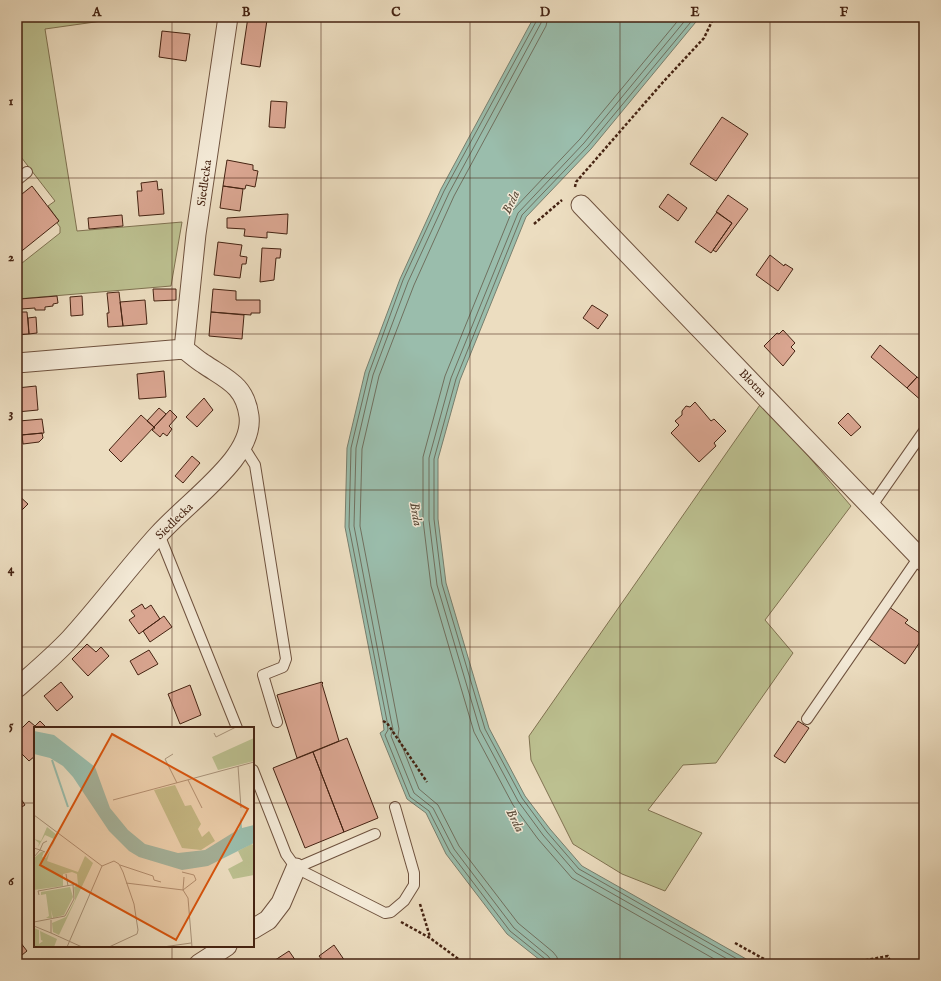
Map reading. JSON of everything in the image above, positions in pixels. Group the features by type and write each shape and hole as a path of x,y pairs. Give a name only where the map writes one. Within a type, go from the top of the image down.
{"street":[{"name":"Siedlecka","path":"17,688 69,640 159,534 215,481 234,460 243,446 248,434 249,416 240,390 223,375 203,364 184,349 196,234 228,17"},
{"name":"Błotna","path":"577,200 922,559"},
{"path":"17,363 184,349"},
{"path":"254,928 268,920 281,903 296,868"},
{"path":"199,964 225,947"}],"lane":[{"path":"17,180 27,172"},
{"path":"871,507 924,431"},
{"path":"243,446 255,465 286,659 283,667 263,675 277,722"},
{"path":"159,534 237,727"},
{"path":"807,719 922,559"},
{"path":"254,773 286,854 296,868 385,913 391,912 404,901 414,886 414,873 395,807"},
{"path":"296,868 375,834"}],"path":[{"path":"534,224 563,200 577,200 576,182 664,81 704,38 714,17"},
{"path":"383,721 387,724 427,782"},
{"path":"414,886 430,938"},
{"path":"385,913 430,938 465,964"},
{"path":"735,943 773,964"},
{"path":"851,964 888,956 891,964"}],"shaded area":[{"path":"17,17 54,17 55,19 69,17 109,17 109,20 45,29 77,231 182,222 171,286 17,299 17,267 60,233 60,227 57,223 59,221 48,206 55,201 21,157 17,160"},
{"path":"762,402 851,506 765,620 793,653 716,763 683,765 648,810 702,833 665,891 622,874 573,844 531,760 529,736"}],"water":[{"name":"Brda","path":"534,17 700,17 591,149 526,217 460,380 438,459 438,519 446,583 489,728 525,796 550,829 582,866 755,964 545,964 507,934 446,854 426,813 407,799 380,733 384,730 383,721 345,527 347,448 365,372 400,279 441,189"}],"building":[{"path":"248,17 267,20 260,67 241,64"},
{"path":"162,31 190,34 186,61 159,57"},
{"path":"271,101 287,102 285,128 269,127"},
{"path":"722,117 748,134 716,181 690,164"},
{"path":"227,160 253,165 253,170 258,171 255,187 246,185 245,189 223,186"},
{"path":"157,181 158,190 162,189 164,214 139,216 137,191 142,191 141,183"},
{"path":"32,186 59,221 18,254 17,198"},
{"path":"223,186 243,189 240,211 220,208"},
{"path":"668,194 687,208 678,221 659,207"},
{"path":"728,195 748,209 716,252 713,250 732,223 716,212"},
{"path":"717,212 732,223 711,253 695,242"},
{"path":"288,214 287,234 267,232 267,238 244,236 245,229 227,228 227,218"},
{"path":"122,215 123,226 89,229 88,218"},
{"path":"218,242 242,245 240,256 247,257 246,264 242,264 240,278 214,275"},
{"path":"262,248 281,249 280,258 276,258 274,280 260,282"},
{"path":"770,255 784,266 785,264 793,269 778,291 756,275"},
{"path":"153,289 176,289 176,300 154,301"},
{"path":"213,289 236,291 236,300 260,300 260,313 251,313 251,315 211,312"},
{"path":"119,292 123,326 108,327 107,313 109,313 107,293"},
{"path":"57,296 58,303 53,304 53,306 45,307 45,310 35,310 35,308 21,309 20,299"},
{"path":"82,296 83,315 71,316 70,297"},
{"path":"145,300 147,324 123,326 120,302"},
{"path":"592,305 608,315 598,329 583,318"},
{"path":"17,312 27,312 29,334 17,335"},
{"path":"211,312 244,315 242,339 209,336"},
{"path":"36,317 37,333 29,334 28,318"},
{"path":"783,330 795,343 791,347 795,351 783,366 764,346 777,333 779,334"},
{"path":"880,345 917,377 907,388 871,357"},
{"path":"164,371 166,397 139,399 137,374"},
{"path":"917,377 924,382 923,402 907,388"},
{"path":"36,386 38,410 17,412 17,388"},
{"path":"204,398 213,410 197,427 186,417"},
{"path":"695,402 711,421 714,419 726,431 714,443 716,446 699,462 671,433 679,425 675,421 682,415 682,411 686,406 690,407"},
{"path":"159,408 166,414 154,427 147,421"},
{"path":"170,410 177,417 169,426 172,429 167,436 163,433 160,437 152,430"},
{"path":"848,413 861,427 851,436 838,423"},
{"path":"141,415 154,427 121,462 109,450"},
{"path":"42,419 44,433 20,435 19,421"},
{"path":"42,433 43,438 39,442 23,444 22,435"},
{"path":"192,456 200,463 183,483 175,476"},
{"path":"17,494 28,504 17,515"},
{"path":"142,604 145,609 151,605 160,619 139,634 129,620 135,616 131,611"},
{"path":"889,607 908,620 905,623 924,636 905,664 868,638"},
{"path":"164,616 172,627 150,642 143,631"},
{"path":"87,644 96,652 101,647 109,656 88,676 72,659"},
{"path":"149,650 158,664 138,675 130,661"},
{"path":"61,682 73,697 57,711 44,696"},
{"path":"322,682 339,741 297,758 277,695"},
{"path":"190,685 201,715 180,724 168,694"},
{"path":"29,721 35,726 40,721 46,727 34,727 34,757 29,761 17,749 17,733"},
{"path":"798,721 809,728 785,763 774,756"},
{"path":"347,738 378,818 344,832 313,752"},
{"path":"313,752 344,832 305,848 273,768"},
{"path":"17,793 25,805 17,810"},
{"path":"17,938 27,951 17,959"},
{"path":"334,945 347,964 325,964 319,956"},
{"path":"289,951 298,964 269,964"}]}
